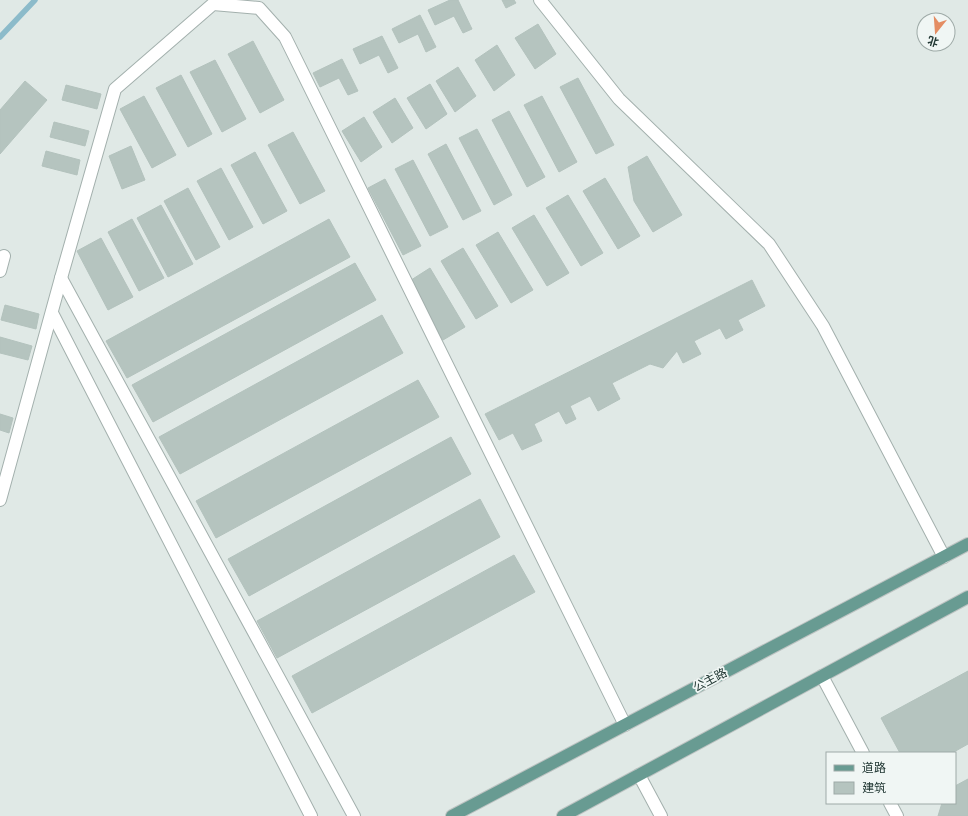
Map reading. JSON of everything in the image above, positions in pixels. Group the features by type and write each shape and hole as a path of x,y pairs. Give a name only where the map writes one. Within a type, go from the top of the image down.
{"main road":[{"name":"公主路","path":"452,816 968,544"},
{"path":"562,816 968,597"}],"street":[{"path":"540,0 619,99 769,244 823,326 944,557"},
{"path":"0,500 115,89 213,4 259,8 285,37 625,725"},
{"path":"0,271 4,256"},
{"path":"61,278 354,816"},
{"path":"52,313 311,816"},
{"path":"822,676 862,752"},
{"path":"639,775 661,816"},
{"path":"891,804 897,816"}],"building":[{"path":"450,0 458,0 472,29 463,33 454,16 435,25 428,10"},
{"path":"502,0 514,0 516,3 506,8"},
{"path":"420,15 436,47 426,52 418,34 399,43 392,29"},
{"path":"538,24 556,54 535,69 515,38"},
{"path":"382,36 398,68 388,73 379,55 360,64 353,49"},
{"path":"253,41 284,100 260,113 228,54"},
{"path":"497,45 515,75 494,91 475,60"},
{"path":"342,59 358,91 348,95 339,78 320,87 313,73"},
{"path":"215,60 246,119 222,132 190,72"},
{"path":"458,67 476,96 455,112 436,81"},
{"path":"181,75 212,134 188,147 156,88"},
{"path":"578,78 614,145 596,154 560,87"},
{"path":"25,81 47,100 0,154 0,110"},
{"path":"430,84 447,114 426,129 407,98"},
{"path":"66,85 101,94 97,109 62,100"},
{"path":"144,96 176,155 152,168 120,109"},
{"path":"542,96 577,162 559,172 524,105"},
{"path":"395,98 413,128 392,143 373,112"},
{"path":"509,111 545,177 527,187 492,120"},
{"path":"364,117 382,147 361,162 342,131"},
{"path":"54,122 89,131 85,146 50,137"},
{"path":"477,129 512,195 494,205 459,138"},
{"path":"293,132 325,191 300,204 268,145"},
{"path":"446,144 481,211 463,220 428,154"},
{"path":"131,146 145,180 122,189 109,156"},
{"path":"46,151 80,160 77,175 42,166"},
{"path":"255,152 287,211 263,224 231,165"},
{"path":"647,156 682,215 653,232 634,201 628,167"},
{"path":"413,160 448,227 430,236 395,169"},
{"path":"221,168 253,227 229,240 197,181"},
{"path":"605,178 640,236 618,249 583,191"},
{"path":"385,179 421,246 403,255 368,188"},
{"path":"188,188 220,247 196,260 164,201"},
{"path":"568,195 603,253 581,266 546,208"},
{"path":"161,205 193,264 168,277 137,218"},
{"path":"534,215 569,273 547,286 512,228"},
{"path":"132,219 164,278 139,291 108,232"},
{"path":"329,219 350,257 127,378 106,341"},
{"path":"498,232 533,290 511,303 476,245"},
{"path":"101,238 133,297 108,310 77,251"},
{"path":"463,248 498,306 476,319 441,261"},
{"path":"355,263 376,300 153,422 132,385"},
{"path":"430,268 465,327 443,340 408,282"},
{"path":"752,280 765,306 738,320 743,330 726,339 720,328 694,341 701,354 683,363 677,351 663,368 650,364 612,383 620,399 598,411 590,396 570,406 576,419 566,424 559,411 534,424 542,441 522,450 513,433 499,440 485,414"},
{"path":"5,305 39,314 36,329 1,320"},
{"path":"382,315 403,353 180,474 159,437"},
{"path":"0,337 32,346 28,360 0,353"},
{"path":"418,380 439,417 216,538 196,501"},
{"path":"0,414 13,418 9,433 0,430"},
{"path":"451,437 471,474 249,596 228,559"},
{"path":"480,499 500,537 277,658 257,621"},
{"path":"514,555 535,592 312,713 292,676"},
{"path":"968,671 968,744 954,752 899,752 881,718"},
{"path":"968,779 968,816 938,816 942,804 956,804 956,785"}],"waterway":[{"path":"0,37 35,0"}]}
